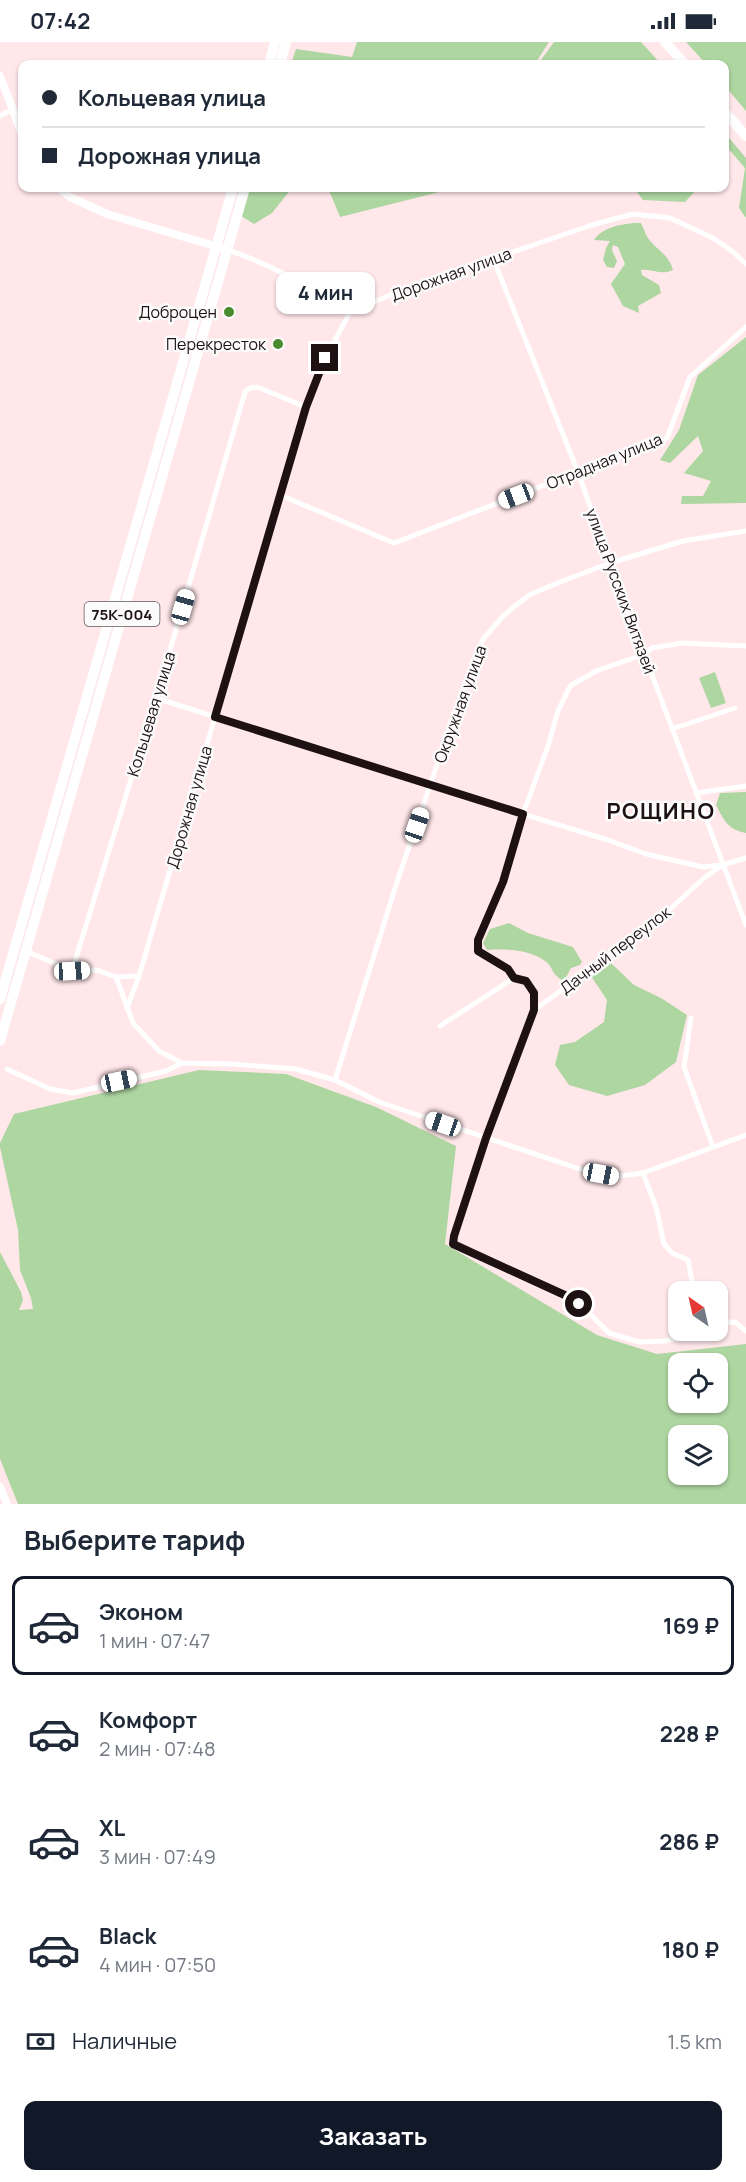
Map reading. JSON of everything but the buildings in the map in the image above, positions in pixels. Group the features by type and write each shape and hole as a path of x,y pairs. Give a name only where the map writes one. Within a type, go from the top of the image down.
{"highway":[{"path":"270,60 275,42"},
{"path":"281,60 286,42"},
{"path":"665,42 681,60"},
{"path":"729,117 746,136"},
{"name":"75К-004","path":"0,999 232,192"},
{"name":"75К-004","path":"0,1041 244,192"}],"street":[{"path":"0,76 18,123"},
{"path":"0,116 13,109"},
{"path":"64,192 107,214 251,257 350,312"},
{"name":"Дорожная улица","path":"127,1008 139,976 306,407 325,358 350,312 407,288 493,258 633,214 670,218 713,238 746,264"},
{"name":"улица Русских Витязей","path":"493,258 578,472 746,925"},
{"name":"Отрадная улица","path":"280,495 394,543 667,438 690,376 746,327"},
{"name":"Кольцевая улица","path":"72,971 156,698 245,392 257,387 306,407"},
{"name":"Окружная улица","path":"335,1080 386,915 464,686 483,639 504,615 529,596 610,563 683,541 746,531"},
{"path":"668,1340 639,1342 609,1333 569,1297 453,1244 486,1138 534,1010 534,993 526,981 514,978 508,969 478,951 478,940 503,882 558,711 570,686 596,671 645,654 652,648 682,643 746,646"},
{"path":"156,698 646,854 703,867 722,865 746,858"},
{"path":"672,729 735,708"},
{"path":"696,793 746,786"},
{"name":"Дачный переулок","path":"534,1010 654,923 722,865"},
{"path":"26,951 72,971 98,969 116,977 139,976"},
{"path":"116,977 132,1023 159,1051 182,1063 296,1069 335,1080 379,1102 589,1172 613,1177 643,1173 746,1135"},
{"path":"440,1026 514,978"},
{"path":"691,1018 684,1067 713,1147"},
{"path":"7,1069 50,1089 73,1093 166,1071 182,1063"},
{"path":"643,1173 656,1207 664,1244 672,1253 687,1260 692,1281"},
{"path":"728,1322 735,1322 746,1331"},
{"path":"0,1487 7,1504"}],"green space":[{"path":"357,42 549,42 538,60 292,60 296,49 352,57"},
{"path":"554,42 641,42 657,60 541,60"},
{"path":"686,42 746,42 746,111 729,91 729,60 702,60"},
{"path":"729,138 746,158 746,218 739,208 745,168 729,149"},
{"path":"249,192 289,192 272,213 254,224 241,216"},
{"path":"330,192 439,192 340,217"},
{"path":"637,192 694,192 685,202 643,200"},
{"path":"641,223 648,238 669,260 673,270 664,272 641,270 642,275 659,285 661,293 638,306 639,313 623,306 611,284 625,264 618,247 613,245 612,250 617,261 614,268 607,267 603,260 610,241 594,240 607,229"},
{"path":"746,337 746,503 681,504 682,496 703,496 711,481 684,473 703,451 698,436 670,463 660,460 679,430 698,375"},
{"path":"715,672 726,703 711,708 699,678"},
{"path":"746,792 746,833 731,827 724,820 716,805 720,793"},
{"path":"509,923 528,933 573,947 582,962 571,968 564,981 556,976 548,963 531,954 509,950 487,950 483,943 490,929"},
{"path":"611,963 634,985 661,998 687,1015 676,1062 645,1085 607,1096 569,1085 555,1065 560,1045 575,1042 604,1022 607,1000 591,976"},
{"path":"199,1070 286,1074 376,1107 456,1146 445,1244 597,1335 657,1354 746,1344 746,1504 18,1504 0,1459 0,1252 21,1292 23,1300 19,1310 33,1309 20,1270 18,1230 0,1143 14,1114"}],"place":[{"name":"Доброцен","path":"229,312"},
{"name":"Перекресток","path":"278,344"}],"district":[{"name":"РОЩИНО","path":"661,811"}],"route":[{"path":"325,358 306,407 215,717 523,814 503,882 478,940 478,951 508,969 514,978 526,981 534,993 534,1010 486,1138 453,1244 569,1297 579,1304"}]}
